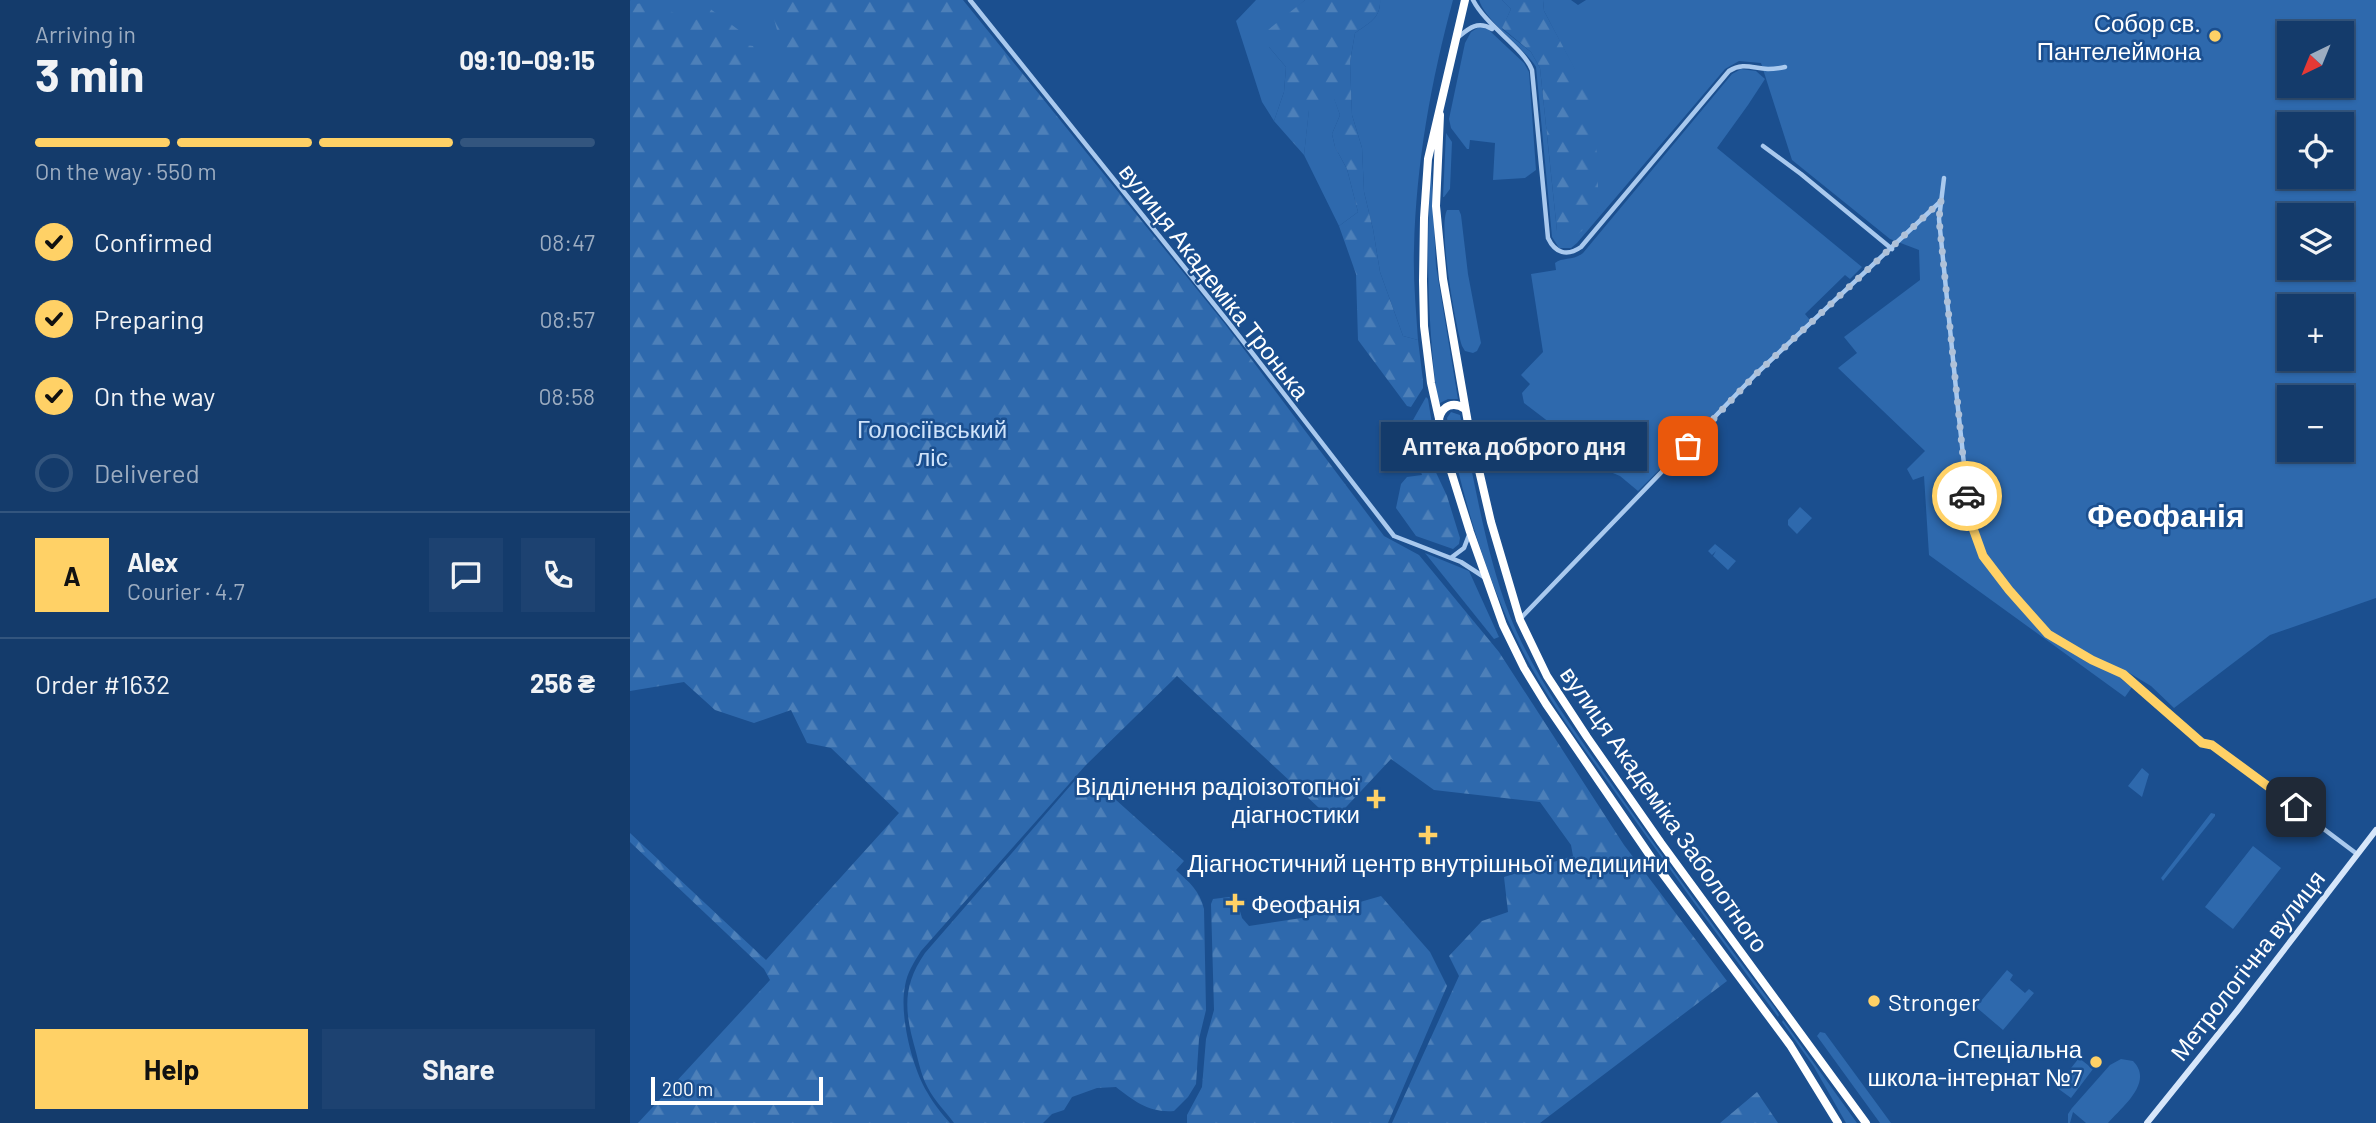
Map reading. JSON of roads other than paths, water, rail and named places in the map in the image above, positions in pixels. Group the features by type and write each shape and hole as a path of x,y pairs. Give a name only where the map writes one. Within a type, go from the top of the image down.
{"highway":[{"name":"вулиця Академіка Заболотного","path":"1465,0 1428,159 1423,247 1424,326 1431,383 1450,468 1470,532 1503,625 1545,704 1657,866 1790,1045 1838,1123"},
{"name":"вулиця Академіка Заболотного","path":"1440,108 1436,184 1443,279 1465,409 1491,522 1520,620 1547,676 1587,737 1866,1123"},
{"path":"1439,419 1444,408 1449,405 1460,405 1465,409"}],"street":[{"name":"вулиця Академіка Тронька","path":"970,0 1229,323 1394,536 1469,566 1486,579"},
{"path":"1473,0 1478,10 1525,58 1532,70 1548,239 1552,247 1566,253 1581,247 1729,71 1743,65 1769,69 1785,67"},
{"path":"1456,39 1470,28 1481,24 1499,33"},
{"path":"1763,146 1892,249"},
{"path":"1944,178 1939,219 1970,520 1983,556 2048,634 2092,660 2123,674 2202,743 2212,745 2357,854"},
{"path":"1520,620 1756,374 1941,201"},
{"path":"1451,558 1464,548 1470,532"},
{"name":"Метрологічна вулиця","path":"2147,1123 2376,830"}],"place":[{"name":"Собор св. Пантелеймона","path":"2215,36"},
{"name":"Аптека доброго дня","path":"1688,446"},
{"name":"Відділення радіоізотопної діагностики","path":"1376,799"},
{"name":"Діагностичний центр внутрішньої медицини","path":"1428,835"},
{"name":"Феофанія","path":"1235,903"},
{"name":"Stronger","path":"1874,1001"},
{"name":"Спеціальна школа-інтернат №7","path":"2096,1062"}],"district":[{"name":"Феофанія","path":"2166,514"}],"park label":[{"name":"Голосіївський ліс","path":"932,442"}]}
